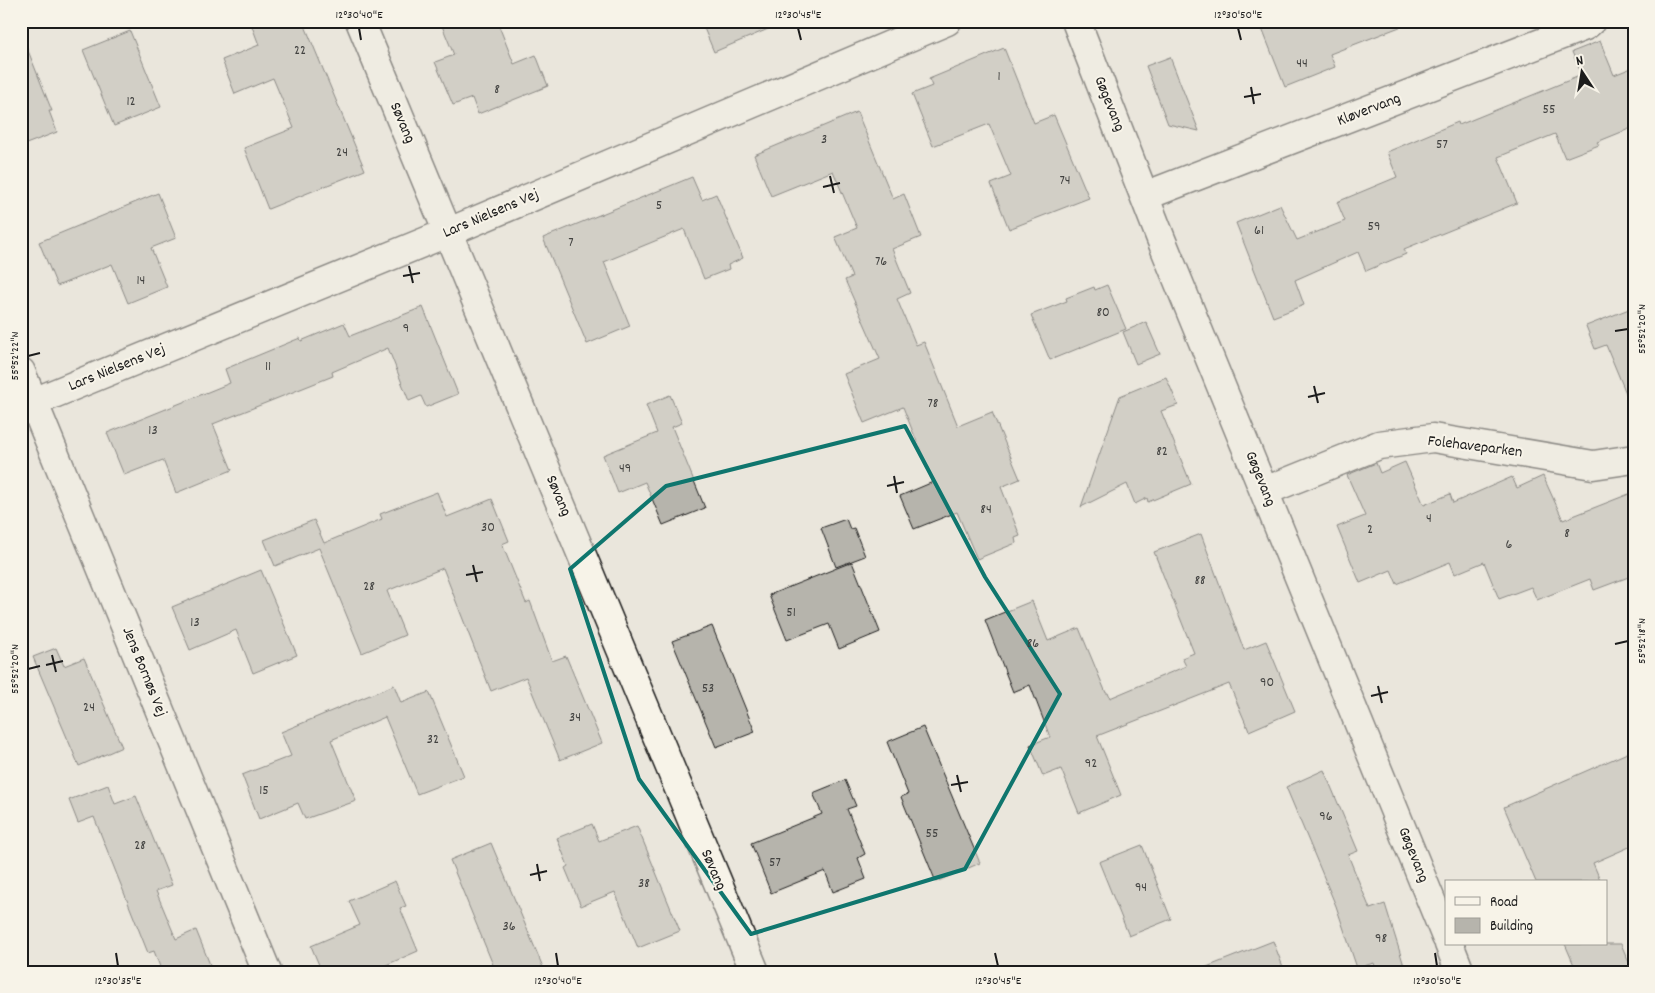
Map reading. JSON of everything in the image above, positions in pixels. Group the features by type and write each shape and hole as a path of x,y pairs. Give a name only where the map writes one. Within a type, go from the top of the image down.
{"street":[{"name":"Søvang","path":"360,21 755,972"},
{"name":"Lars Nielsens Vej","path":"34,402 449,232 947,21"},
{"name":"Gøgevang","path":"1076,21 1145,196 1445,935"},
{"name":"Kløvervang","path":"1145,196 1585,26 1591,21"},
{"name":"Jens Bornøs Vej","path":"21,372 268,972"},
{"name":"Folehaveparken","path":"1265,491 1378,445 1433,438 1592,465 1634,459"},
{"path":"1450,946 1460,972"}],"highlighted area":[{"path":"905,426 985,577 1060,694 965,869 751,934 639,779 570,569 666,486"}],"building":[{"path":"250,21 303,21 365,170 268,209 244,148 294,128 273,78 235,94 222,60 259,45"},
{"path":"440,21 497,21 514,64 536,55 548,86 478,114 472,98 453,105 435,62 454,55"},
{"path":"701,21 787,21 714,52"},
{"path":"1259,21 1409,21 1410,23 1330,54 1335,67 1285,87"},
{"path":"130,31 161,107 114,126 83,50"},
{"path":"21,38 23,38 52,111 49,111 57,132 21,146"},
{"path":"1600,41 1614,75 1634,67 1634,127 1597,142 1599,145 1565,158 1555,134 1498,157 1517,203 1404,249 1406,254 1366,271 1358,252 1295,280 1304,305 1273,317 1236,223 1280,205 1297,240 1345,221 1337,202 1397,177 1387,152 1458,122 1459,125 1582,75 1572,52"},
{"path":"1004,48 1034,123 1054,115 1089,198 1009,229 991,184 1011,176 989,124 933,146 912,94 932,86 929,79"},
{"path":"1170,57 1199,131 1168,124 1146,66"},
{"path":"857,112 893,199 904,194 921,237 892,249 910,293 897,299 916,345 924,342 958,426 992,412 1020,479 1001,487 1020,536 1015,538 1016,543 977,559 957,512 914,529 900,496 933,482 903,407 864,423 844,374 880,359 845,280 852,277 835,237 857,228 833,171 771,196 754,155"},
{"path":"692,177 702,200 716,194 743,258 728,265 729,269 704,279 684,229 604,262 630,326 587,344 543,238"},
{"path":"158,193 176,238 151,248 167,287 128,303 112,264 57,286 39,242"},
{"path":"1107,285 1126,329 1050,360 1031,315 1067,301 1066,298 1094,287 1095,290"},
{"path":"423,307 458,394 426,407 421,396 409,401 388,348 332,372 333,376 213,424 232,470 176,493 163,460 124,475 107,433 230,383 225,369 300,338 301,341 344,323 350,336"},
{"path":"1634,307 1633,410 1606,345 1595,349 1586,326"},
{"path":"1146,322 1160,354 1136,364 1123,332"},
{"path":"1166,377 1178,405 1161,411 1191,484 1148,502 1147,498 1135,504 1127,484 1081,507 1120,396"},
{"path":"670,395 682,423 672,427 705,508 663,525 645,482 618,493 603,455 657,433 646,405"},
{"path":"1405,462 1424,505 1450,494 1453,503 1512,477 1517,488 1543,476 1563,520 1634,492 1634,575 1594,590 1590,579 1537,600 1531,587 1499,599 1484,562 1455,574 1450,562 1397,584 1391,570 1360,583 1337,527 1365,516 1347,475 1376,463 1380,473"},
{"path":"437,492 447,517 492,499 509,541 502,544 526,603 530,601 552,661 566,656 602,743 560,760 526,677 491,691 443,568 387,591 405,635 362,653 319,548 275,566 264,540 314,520 324,543 382,519 380,514"},
{"path":"846,519 850,529 854,528 865,556 836,567 821,528"},
{"path":"1201,534 1244,650 1266,641 1295,711 1249,731 1229,684 1097,736 1121,795 1079,813 1061,769 1043,776 1030,745 1050,737 1030,685 1013,692 985,620 1032,601 1048,641 1079,628 1106,693 1108,693 1110,698 1186,666 1182,658 1194,653 1154,552"},
{"path":"852,562 880,632 839,649 829,624 787,640 769,595"},
{"path":"261,570 297,655 253,673 236,630 190,650 172,607"},
{"path":"712,626 755,732 716,747 672,641"},
{"path":"56,648 64,666 84,658 122,747 79,766 33,657"},
{"path":"394,685 401,703 429,692 464,776 417,794 385,717 331,740 356,801 305,819 298,803 259,819 242,775 291,756 281,732"},
{"path":"923,727 980,863 936,882 901,797 908,794 887,742"},
{"path":"1634,750 1634,845 1593,863 1600,880 1535,880 1504,807"},
{"path":"1324,770 1358,851 1348,855 1370,909 1385,904 1406,972 1377,972 1374,963 1357,968 1336,906 1286,787"},
{"path":"845,780 856,806 847,809 865,854 858,858 866,879 833,892 825,871 771,893 751,843 822,814 813,793"},
{"path":"108,785 115,804 136,796 172,885 156,891 176,939 196,930 213,972 162,972 154,951 148,953 94,817 78,823 69,800"},
{"path":"592,824 599,841 637,826 680,931 638,948 615,892 581,906 565,868 568,866 557,838"},
{"path":"491,843 545,972 496,972 450,860"},
{"path":"1142,845 1171,919 1129,936 1099,862"},
{"path":"395,881 406,906 400,908 418,951 370,972 322,972 311,946 360,925 349,901"},
{"path":"1273,941 1285,972 1200,972 1199,970"},
{"path":"1608,944 1621,944 1633,972 1577,972 1566,946 1608,946"}]}
